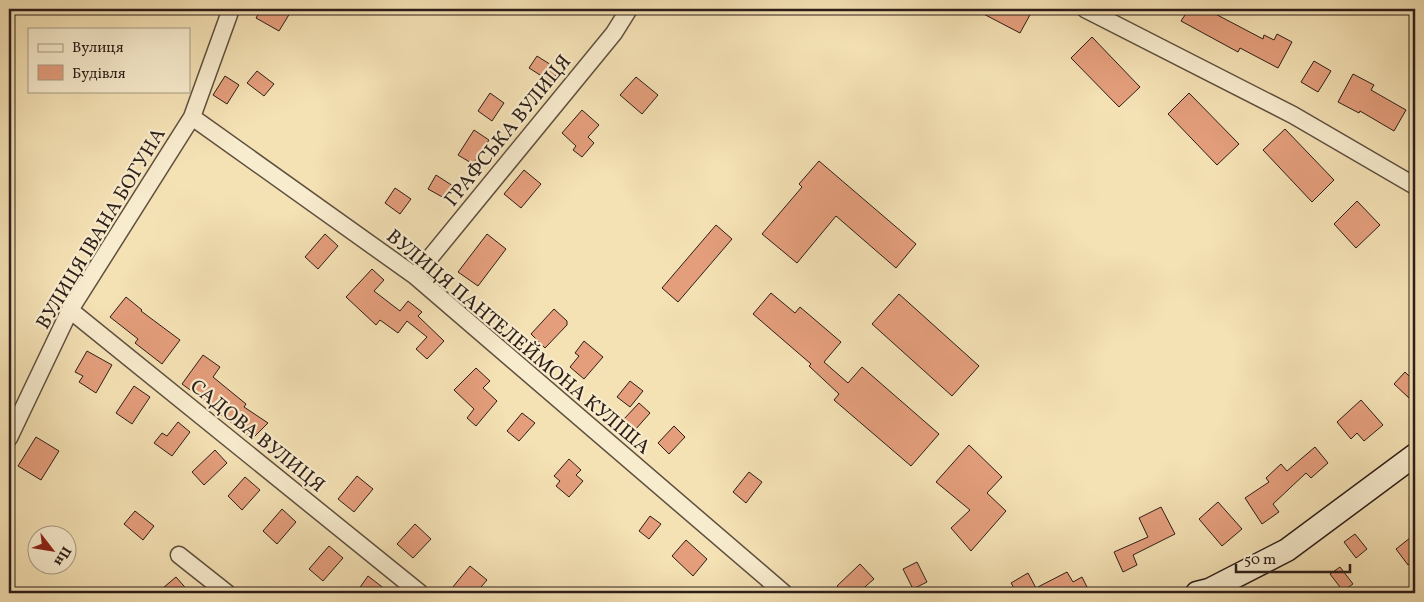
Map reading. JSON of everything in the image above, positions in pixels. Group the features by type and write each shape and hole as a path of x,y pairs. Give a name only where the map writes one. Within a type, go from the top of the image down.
{"street":[{"name":"ВУЛИЦЯ ІВАНА БОГУНА","path":"9,438 70,310 192,117 231,9"},
{"name":"ГРАФСЬКА ВУЛИЦЯ","path":"415,276 614,32 629,9"},
{"path":"1085,9 1293,115 1415,186"},
{"name":"ВУЛИЦЯ ПАНТЕЛЕЙМОНА КУЛІША","path":"192,117 415,276 784,593"},
{"name":"САДОВА ВУЛИЦЯ","path":"70,310 420,593"},
{"path":"1196,593 1209,590 1287,550 1415,455"},
{"path":"179,555 227,593"}],"building":[{"path":"261,9 283,9 290,13 279,31 256,18"},
{"path":"974,9 1023,9 1031,13 1020,33"},
{"path":"1189,9 1206,9 1263,39 1264,35 1274,40 1277,34 1292,42 1278,68 1240,48 1238,52 1181,21"},
{"path":"1092,37 1140,87 1119,107 1071,58"},
{"path":"537,56 559,70 551,82 529,68"},
{"path":"1314,61 1331,71 1318,92 1301,82"},
{"path":"257,71 274,84 264,96 247,83"},
{"path":"1353,74 1374,85 1371,90 1406,110 1394,131 1360,111 1359,113 1338,102"},
{"path":"225,76 239,85 227,104 213,95"},
{"path":"636,77 658,95 642,114 620,95"},
{"path":"490,93 504,103 492,121 478,111"},
{"path":"1189,93 1239,144 1217,165 1168,114"},
{"path":"582,110 599,125 588,137 594,143 582,157 573,150 576,146 562,133"},
{"path":"1285,129 1334,180 1312,202 1263,150"},
{"path":"474,130 489,140 473,164 458,155"},
{"path":"819,161 916,244 896,268 836,216 797,263 762,234 802,187 799,184"},
{"path":"524,170 541,184 521,208 504,194"},
{"path":"436,175 453,186 446,199 428,189"},
{"path":"395,188 411,199 400,214 385,203"},
{"path":"1357,201 1380,225 1356,248 1334,224"},
{"path":"716,225 732,239 678,302 662,288"},
{"path":"325,234 338,246 318,269 305,257"},
{"path":"487,234 506,249 478,286 458,272"},
{"path":"372,269 384,280 374,291 400,311 408,301 422,312 418,316 444,341 427,359 416,349 427,337 407,321 398,333 380,320 376,325 346,297"},
{"path":"771,293 795,313 800,307 841,342 824,362 848,383 862,367 939,434 911,466 834,400 839,394 809,366 811,364 753,314"},
{"path":"899,294 979,366 952,396 872,324"},
{"path":"126,297 141,311 180,340 162,364 135,343 138,339 110,317"},
{"path":"554,309 567,321 567,325 545,348 531,334"},
{"path":"584,341 603,357 584,379 570,367 579,356 575,353"},
{"path":"87,351 112,365 96,393 79,382 83,376 75,372"},
{"path":"203,355 220,367 213,377 246,404 244,407 268,423 252,439 182,384"},
{"path":"476,368 490,381 483,388 497,401 476,426 467,418 474,409 454,390"},
{"path":"1405,372 1415,382 1415,391 1409,398 1394,384"},
{"path":"630,381 643,391 630,407 617,397"},
{"path":"134,386 150,397 132,424 116,413"},
{"path":"1361,400 1383,425 1364,441 1357,433 1351,439 1337,422"},
{"path":"639,403 650,413 635,430 623,420"},
{"path":"522,413 535,423 519,441 507,431"},
{"path":"178,422 190,432 172,456 154,443 162,433 167,436"},
{"path":"674,426 685,437 669,454 658,443"},
{"path":"36,437 59,451 41,480 18,466"},
{"path":"969,445 1002,477 987,493 1006,511 971,551 951,528 970,510 936,482"},
{"path":"1315,447 1328,463 1311,478 1306,473 1273,504 1279,512 1262,524 1245,498 1269,482 1266,478 1281,464 1287,471"},
{"path":"215,450 227,463 204,485 192,472"},
{"path":"569,459 581,470 576,475 583,481 569,497 556,486 560,481 554,476"},
{"path":"749,472 762,482 746,503 733,492"},
{"path":"357,476 373,489 354,512 338,499"},
{"path":"245,477 260,490 242,510 228,496"},
{"path":"1218,502 1242,529 1222,546 1199,519"},
{"path":"1161,507 1175,534 1133,555 1137,565 1123,572 1114,552 1148,537 1139,518"},
{"path":"282,509 296,522 277,544 263,531"},
{"path":"135,511 154,526 143,540 124,524"},
{"path":"650,516 661,524 649,539 639,531"},
{"path":"415,524 431,539 413,558 397,544"},
{"path":"1355,534 1367,549 1356,558 1344,542"},
{"path":"1415,534 1415,559 1408,565 1396,549"},
{"path":"686,540 707,559 693,576 672,556"},
{"path":"329,546 343,558 323,581 309,569"},
{"path":"917,562 927,582 913,589 903,569"},
{"path":"860,564 874,579 858,593 844,593 837,586"},
{"path":"470,566 487,580 476,593 448,593"},
{"path":"1340,567 1353,584 1343,591 1330,574"},
{"path":"1067,572 1073,582 1082,577 1090,593 1017,593 1011,583 1028,573 1036,588"},
{"path":"368,576 390,593 356,593"},
{"path":"176,577 190,593 157,593"}]}
